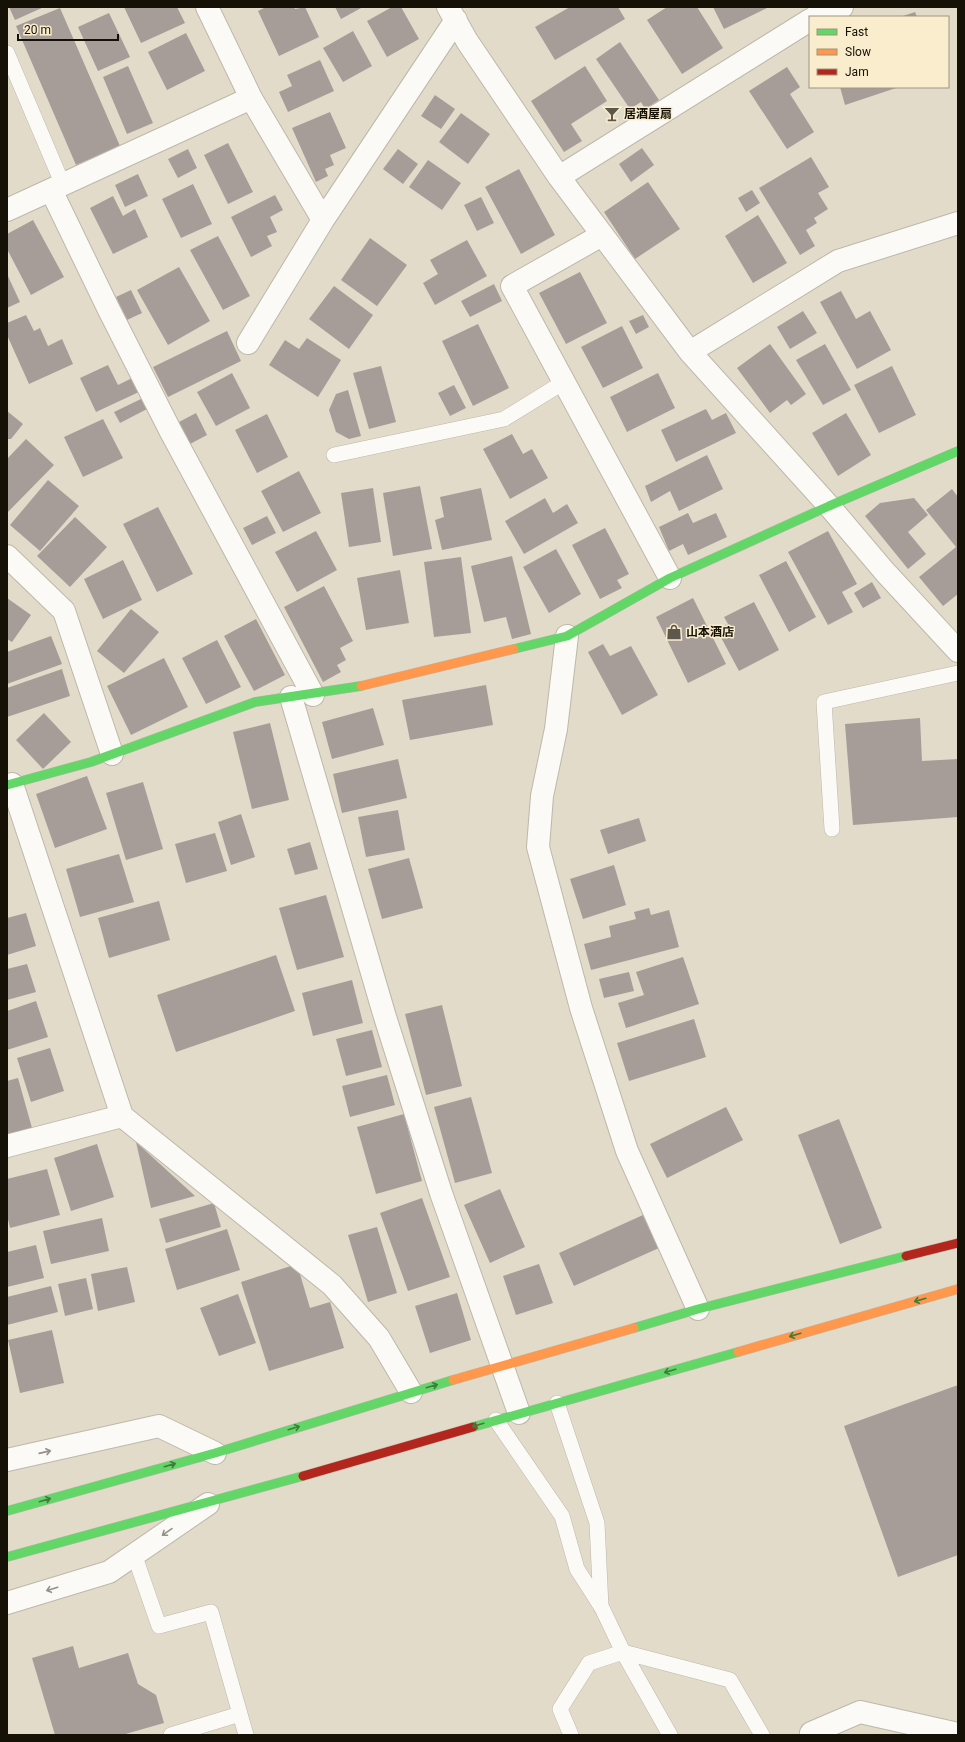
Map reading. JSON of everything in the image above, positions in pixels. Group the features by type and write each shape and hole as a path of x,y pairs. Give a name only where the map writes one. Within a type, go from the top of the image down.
{"street":[{"path":"207,7 251,98 323,220"},
{"path":"817,16 824,12 842,7"},
{"path":"248,343 452,14 467,41 559,177 690,352 829,506 884,572 958,651"},
{"path":"559,177 809,21"},
{"path":"7,210 251,98"},
{"path":"57,188 109,310 172,432 313,694"},
{"path":"690,352 838,261 958,223"},
{"path":"602,235 512,286 670,578"},
{"path":"411,1392 379,1338 332,1285 122,1116 10,785 112,754 255,702 356,687 567,636 670,578 829,506 958,451"},
{"path":"7,556 64,611 112,754"},
{"path":"567,636 556,729 542,796 538,847 581,1008 627,1151 698,1309"},
{"path":"291,697 395,1047 441,1193 519,1413"},
{"path":"7,1146 122,1116"},
{"path":"7,1511 216,1453 411,1392 698,1309 958,1244"},
{"path":"7,1557 210,1502 958,1289"},
{"path":"7,1460 159,1426 216,1453"},
{"path":"7,1603 109,1572 210,1502"},
{"path":"809,1734 860,1712 958,1734"}],"lane":[{"path":"7,53 57,188"},
{"path":"334,455 504,420 564,382"},
{"path":"832,829 824,702 958,673"},
{"path":"557,1403 597,1523 602,1608"},
{"path":"496,1420 562,1516 577,1569 602,1608 623,1652 670,1735"},
{"path":"134,1554 159,1626 211,1612 246,1735"},
{"path":"571,1735 560,1709 589,1663 623,1652 730,1680 762,1735"},
{"path":"171,1735 240,1714"}],"building":[{"path":"9,7 44,7 15,20"},
{"path":"124,7 177,7 185,23 141,43"},
{"path":"266,7 294,7 295,9 305,7 319,37 279,56 258,11"},
{"path":"335,7 363,7 341,19"},
{"path":"392,7 401,7 419,39 387,57 367,21"},
{"path":"570,7 618,7 625,19 555,60 535,27"},
{"path":"667,7 697,7 723,48 682,74 647,20"},
{"path":"713,7 769,7 724,29"},
{"path":"60,8 120,146 76,165 16,26"},
{"path":"915,12 917,16 903,16"},
{"path":"109,13 130,57 98,71 78,27"},
{"path":"353,31 372,66 343,82 323,48"},
{"path":"186,33 205,71 167,90 148,52"},
{"path":"620,42 659,100 645,109 641,102 630,109 596,59"},
{"path":"320,60 334,91 288,112 279,92 292,86 287,75"},
{"path":"128,66 153,123 127,134 103,77"},
{"path":"585,66 607,101 571,124 582,141 564,152 531,101"},
{"path":"787,67 800,87 790,94 814,132 787,149 749,91"},
{"path":"840,88 896,88 845,105"},
{"path":"435,95 455,109 441,129 421,116"},
{"path":"330,112 346,148 330,155 334,165 325,169 328,176 316,182 292,128"},
{"path":"461,113 490,134 468,164 439,142"},
{"path":"228,143 253,192 228,204 204,155"},
{"path":"642,148 654,165 631,182 619,164"},
{"path":"188,149 197,168 178,178 168,159"},
{"path":"398,149 418,164 403,184 383,169"},
{"path":"811,157 829,187 818,193 828,209 814,218 817,223 806,230 815,246 800,255 759,188"},
{"path":"428,160 461,183 442,210 409,187"},
{"path":"519,169 555,235 521,254 485,187"},
{"path":"138,174 148,196 125,207 115,185"},
{"path":"648,182 680,229 635,259 604,212"},
{"path":"193,184 212,224 181,238 162,199"},
{"path":"752,190 760,203 746,212 738,198"},
{"path":"275,195 283,210 270,217 277,232 267,236 272,246 251,257 231,217"},
{"path":"113,196 123,216 135,209 148,237 113,254 90,208"},
{"path":"481,197 494,223 477,231 464,205"},
{"path":"758,215 787,263 753,283 725,236"},
{"path":"33,220 64,277 31,295 7,249 7,234"},
{"path":"218,236 250,296 223,310 190,250"},
{"path":"370,238 407,265 377,306 341,280"},
{"path":"467,240 487,276 435,305 423,283 438,274 430,260"},
{"path":"179,267 210,321 168,345 137,290"},
{"path":"580,272 607,323 566,344 539,293"},
{"path":"7,274 20,302 7,308"},
{"path":"494,284 502,301 470,317 461,301"},
{"path":"334,286 373,315 349,349 309,319"},
{"path":"131,290 142,313 127,320 116,297"},
{"path":"841,291 856,319 870,311 891,350 857,369 820,302"},
{"path":"803,311 817,333 790,349 777,327"},
{"path":"26,315 34,331 40,328 48,346 62,339 73,364 29,384 7,335 7,323"},
{"path":"643,315 649,327 636,334 629,321"},
{"path":"478,324 509,388 473,406 442,341"},
{"path":"622,326 643,368 603,388 581,347"},
{"path":"227,331 241,361 168,397 153,367"},
{"path":"307,338 341,360 318,397 269,365 285,340 299,349"},
{"path":"770,344 806,394 791,405 787,400 770,413 737,368"},
{"path":"825,344 851,390 823,405 796,360"},
{"path":"108,365 118,385 134,377 141,391 96,412 80,378"},
{"path":"381,366 396,422 369,429 353,373"},
{"path":"892,366 916,415 879,433 854,385"},
{"path":"232,373 250,408 216,426 197,392"},
{"path":"658,373 675,408 627,432 610,397"},
{"path":"454,385 466,408 450,416 438,393"},
{"path":"348,390 361,436 349,439 336,432 329,410 336,394"},
{"path":"141,399 147,409 120,423 114,412"},
{"path":"706,409 712,420 726,413 736,433 676,462 661,430"},
{"path":"7,411 23,424 11,439 7,439"},
{"path":"196,413 207,435 190,444 179,422"},
{"path":"846,413 871,455 838,476 812,433"},
{"path":"267,414 288,457 257,473 235,430"},
{"path":"103,419 123,458 83,477 64,437"},
{"path":"512,434 523,454 532,449 548,478 510,499 483,449"},
{"path":"26,439 54,465 7,513 7,459"},
{"path":"707,455 723,489 679,511 670,491 651,502 645,486"},
{"path":"299,471 321,513 283,532 261,491"},
{"path":"48,480 79,506 40,551 10,525"},
{"path":"420,486 432,549 393,556 383,493"},
{"path":"373,488 381,542 349,547 341,493"},
{"path":"481,488 492,540 442,550 435,520 444,517 440,497"},
{"path":"952,489 958,497 958,594 943,606 919,577 956,547 926,510"},
{"path":"545,498 553,513 567,504 578,523 524,554 505,521"},
{"path":"914,498 928,515 908,532 926,554 908,569 865,516 880,503"},
{"path":"158,507 193,574 157,592 123,524"},
{"path":"688,513 693,523 716,513 727,537 688,555 683,544 669,551 659,527"},
{"path":"267,516 276,533 252,545 243,528"},
{"path":"75,517 107,547 70,587 37,556"},
{"path":"605,528 629,574 617,580 622,588 600,599 572,545"},
{"path":"316,531 337,570 297,592 275,552"},
{"path":"828,531 857,584 842,592 853,612 828,625 788,552"},
{"path":"556,549 581,594 549,613 523,567"},
{"path":"512,556 531,634 512,639 506,617 484,622 471,566"},
{"path":"461,557 471,633 434,637 424,562"},
{"path":"123,560 142,600 103,619 84,579"},
{"path":"786,561 816,617 789,632 759,575"},
{"path":"400,570 409,623 366,630 357,578"},
{"path":"872,582 881,598 863,608 854,593"},
{"path":"324,586 353,641 340,648 346,660 337,665 341,672 323,682 284,607"},
{"path":"7,598 31,615 12,642 7,639"},
{"path":"693,598 726,664 688,683 656,617"},
{"path":"754,602 779,650 739,671 717,630 728,624 724,617"},
{"path":"131,609 159,632 124,673 97,651"},
{"path":"256,619 285,675 254,691 224,636"},
{"path":"51,636 62,664 7,684 7,652"},
{"path":"217,640 241,687 206,704 182,658"},
{"path":"603,644 610,656 631,646 658,695 622,715 588,652"},
{"path":"164,658 188,707 131,735 107,686"},
{"path":"62,669 70,696 7,717 7,688"},
{"path":"486,685 493,725 410,740 402,700"},
{"path":"373,708 384,745 332,759 322,722"},
{"path":"44,713 71,742 43,769 16,740"},
{"path":"920,718 922,761 958,759 958,817 853,825 845,724"},
{"path":"270,723 289,800 252,809 233,732"},
{"path":"398,759 407,798 342,813 333,774"},
{"path":"87,776 107,829 55,848 36,794"},
{"path":"143,782 163,849 126,860 106,793"},
{"path":"398,810 405,850 366,857 358,817"},
{"path":"241,814 255,857 231,865 218,822"},
{"path":"639,818 646,841 608,854 600,830"},
{"path":"215,833 227,871 186,883 175,844"},
{"path":"310,842 318,869 295,875 287,849"},
{"path":"119,854 134,902 80,917 66,869"},
{"path":"409,858 423,908 382,919 368,869"},
{"path":"614,865 626,905 583,919 570,879"},
{"path":"326,895 344,957 297,970 279,908"},
{"path":"159,901 170,940 109,958 98,918"},
{"path":"649,908 651,915 669,910 679,947 591,970 584,944 611,937 609,926 636,919 634,912"},
{"path":"26,913 36,946 7,955 7,918"},
{"path":"276,955 295,1011 176,1052 157,995"},
{"path":"683,957 699,1004 626,1028 618,1003 644,995 636,972"},
{"path":"27,964 36,992 7,1000 7,969"},
{"path":"629,972 634,991 604,998 599,979"},
{"path":"352,980 363,1023 313,1036 302,993"},
{"path":"36,1001 48,1037 7,1050 7,1011"},
{"path":"442,1005 462,1086 426,1095 405,1014"},
{"path":"694,1019 706,1057 629,1081 617,1043"},
{"path":"372,1030 382,1067 346,1076 336,1039"},
{"path":"50,1048 64,1091 31,1102 17,1058"},
{"path":"387,1075 395,1105 350,1117 342,1086"},
{"path":"18,1078 32,1128 7,1134 7,1081"},
{"path":"471,1097 492,1173 455,1183 434,1107"},
{"path":"726,1107 743,1140 667,1178 650,1144"},
{"path":"404,1114 422,1181 376,1194 357,1127"},
{"path":"839,1119 882,1228 840,1244 798,1135"},
{"path":"136,1142 195,1196 151,1208"},
{"path":"97,1144 114,1197 71,1211 54,1158"},
{"path":"47,1169 60,1215 10,1228 7,1215 7,1179"},
{"path":"500,1189 525,1247 490,1263 464,1205"},
{"path":"422,1198 450,1277 408,1291 380,1213"},
{"path":"214,1203 221,1227 166,1243 159,1219"},
{"path":"643,1215 659,1248 574,1286 559,1253"},
{"path":"102,1218 109,1251 51,1264 43,1231"},
{"path":"377,1227 397,1293 368,1302 348,1235"},
{"path":"227,1229 240,1270 177,1290 165,1249"},
{"path":"36,1245 44,1278 7,1287 7,1252"},
{"path":"297,1264 310,1308 330,1302 344,1348 269,1371 241,1282"},
{"path":"539,1264 553,1303 516,1315 503,1276"},
{"path":"127,1267 135,1302 98,1311 91,1274"},
{"path":"86,1278 93,1309 65,1316 58,1284"},
{"path":"51,1286 58,1312 7,1325 7,1297"},
{"path":"457,1293 471,1340 430,1353 415,1306"},
{"path":"238,1294 256,1343 219,1356 200,1308"},
{"path":"52,1330 64,1383 20,1393 8,1340"},
{"path":"958,1385 958,1555 898,1577 844,1426"},
{"path":"73,1646 79,1668 128,1653 138,1684 156,1695 164,1723 122,1735 55,1735 32,1658"}],"traffic: fast":[{"path":"514,649 567,636 670,578 829,506 958,451"},
{"path":"7,785 91,762 255,702 361,686"},
{"path":"634,1328 698,1309 906,1256"},
{"path":"473,1427 738,1352"},
{"path":"7,1511 215,1453 453,1380"},
{"path":"7,1557 303,1476"}],"traffic: slow":[{"path":"361,686 514,649"},
{"path":"738,1352 958,1289"},
{"path":"453,1380 634,1328"}],"traffic: jam":[{"path":"906,1256 958,1243"},
{"path":"303,1476 473,1427"}],"place":[{"name":"居酒屋扇","path":"612,114"},
{"name":"山本酒店","path":"674,632"}]}
